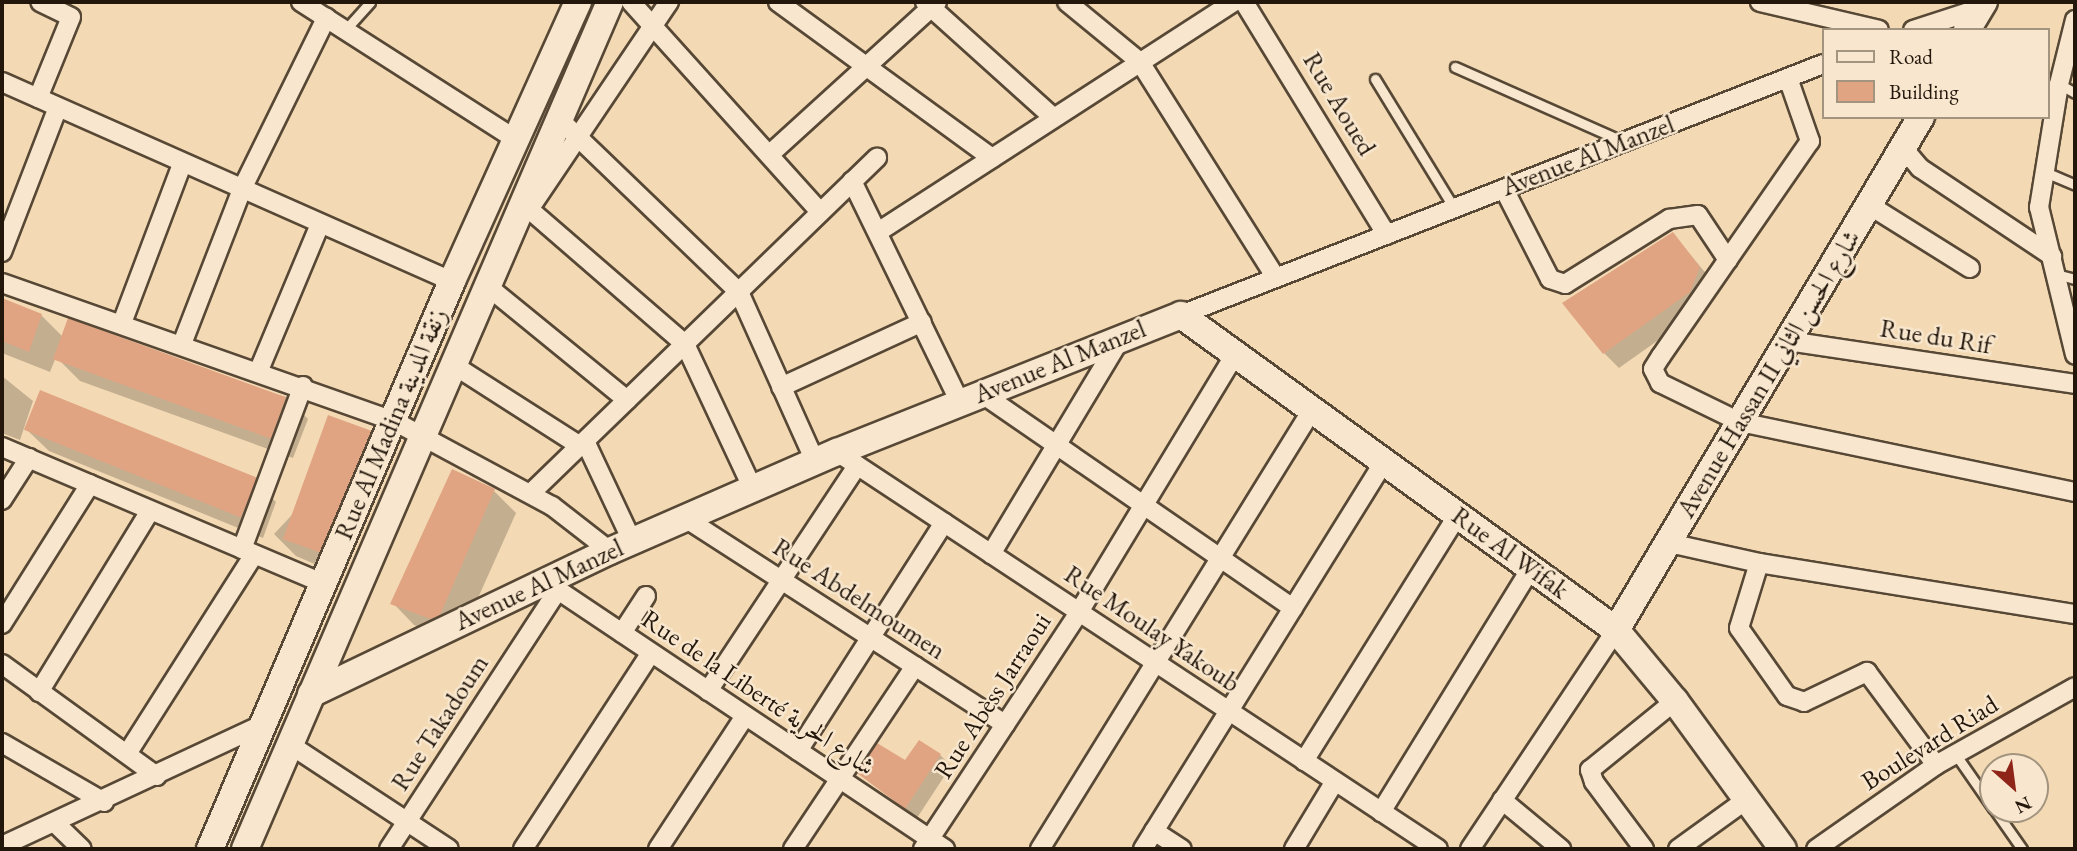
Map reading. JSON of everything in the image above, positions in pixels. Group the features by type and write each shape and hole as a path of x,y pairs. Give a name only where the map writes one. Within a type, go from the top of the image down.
{"street":[{"path":"38,98 71,17 40,2"},
{"path":"301,2 514,138"},
{"name":"Rue Al Madina زنقة المدينة","path":"210,849 259,726 394,421 514,138 578,2"},
{"name":"Rue Al Madina زنقة المدينة","path":"245,849 486,285 504,244 526,206 559,119 610,2"},
{"path":"631,2 820,212"},
{"path":"669,2 579,138 526,206 685,344 753,489"},
{"path":"778,2 992,158"},
{"path":"1067,2 1140,62 1276,278"},
{"path":"878,232 1233,2"},
{"name":"Rue Aoued","path":"1244,2 1387,235"},
{"path":"1760,2 1870,28"},
{"path":"769,155 931,4 1054,118"},
{"path":"1921,28 1976,14"},
{"path":"182,344 242,189 326,18"},
{"path":"2075,20 2059,84 2039,207 2075,355"},
{"name":"Avenue Al Manzel","path":"311,694 550,585 621,546 753,489 836,460 971,397 1822,64"},
{"path":"1788,78 1810,141 1653,369 1660,383 1740,422 2075,492"},
{"path":"2,82 452,281"},
{"path":"2,252 58,107"},
{"path":"559,119 738,292 782,387 836,460 782,582 708,691"},
{"name":"Avenue Hassan II شارع الحسن الثاني","path":"1616,630 1919,119"},
{"path":"1903,149 1920,168 2053,265"},
{"path":"531,493 877,158"},
{"path":"122,323 183,164"},
{"path":"852,181 922,322 971,397 1058,446 1293,608"},
{"path":"1504,188 1550,279 1558,282 1566,284 1669,219 1679,217 1698,215 1728,260"},
{"path":"1869,205 1970,268"},
{"path":"259,370 320,224"},
{"path":"2,283 259,370 394,421 531,493 621,546"},
{"path":"486,285 627,400"},
{"name":"Rue Al Wifak","path":"1181,315 1616,630 1675,701 1783,849"},
{"path":"782,387 922,322"},
{"path":"991,554 1121,338"},
{"name":"Rue du Rif","path":"1788,341 2075,384"},
{"name":"Rue Abèss Jarraoui","path":"933,846 1005,724 1079,612 1235,354"},
{"path":"452,364 582,443 621,546"},
{"path":"127,754 248,552 303,386"},
{"path":"1040,849 1312,410"},
{"path":"2,447 322,583"},
{"path":"2,500 29,458"},
{"name":"Rue Moulay Yakoub","path":"836,460 944,523 1438,849"},
{"path":"1143,849 1384,462"},
{"path":"2,624 90,484"},
{"path":"39,692 150,511"},
{"path":"1304,761 1458,515"},
{"name":"Rue Abdelmoumen","path":"685,518 1005,724"},
{"path":"798,751 944,523"},
{"path":"1669,543 1759,562 2075,614"},
{"path":"1759,562 1739,628 1787,696 1804,702 1867,672 1937,765"},
{"path":"1381,812 1531,568"},
{"name":"Rue de la Liberté شارع الحرية","path":"550,585 798,751 933,846"},
{"name":"Rue Takadoum","path":"389,849 550,585"},
{"path":"622,634 646,596"},
{"path":"1470,849 1616,630"},
{"path":"523,849 652,653"},
{"path":"2,664 157,776"},
{"path":"793,849 915,666"},
{"name":"Boulevard Riad","path":"1816,849 1937,765 2075,687"},
{"path":"1644,849 1594,782 1590,770 1675,701"},
{"path":"658,849 746,716"},
{"path":"2,846 104,802 259,726"},
{"path":"2,743 104,802"},
{"path":"289,744 449,849"},
{"path":"1294,849 1335,781"},
{"path":"1502,800 1561,849"},
{"path":"1678,849 1746,800"},
{"path":"55,823 82,849"},
{"path":"1154,831 1182,849"}],"lane":[{"path":"346,29 370,2"},
{"path":"1455,66 1623,142"},
{"path":"1375,79 1454,208"},
{"path":"2059,84 2075,93"},
{"path":"2043,171 2075,185"},
{"path":"2053,265 2075,279"},
{"path":"1956,755 1979,788"},
{"path":"2004,823 2022,849"}],"building":[{"path":"1673,232 1700,267 1690,292 1603,354 1562,303"},
{"path":"2,298 42,314 29,352 2,341"},
{"path":"68,318 286,397 271,439 53,359"},
{"path":"40,390 257,478 241,518 24,430"},
{"path":"328,415 371,431 326,555 283,539"},
{"path":"452,469 495,489 440,615 431,619 390,604"},
{"path":"919,740 941,754 905,809 857,773 877,743 905,760"}]}
